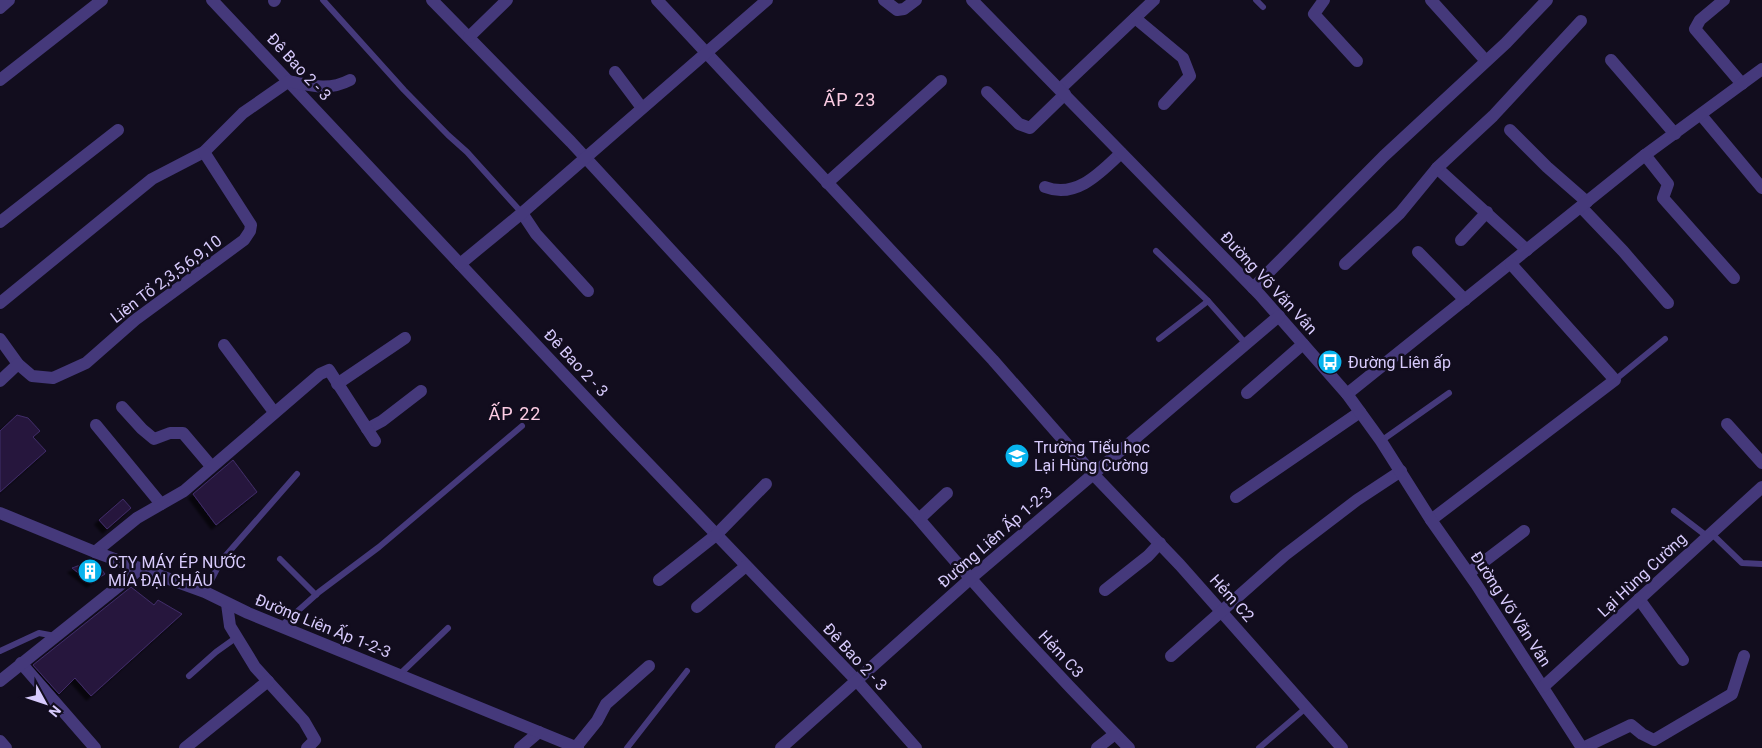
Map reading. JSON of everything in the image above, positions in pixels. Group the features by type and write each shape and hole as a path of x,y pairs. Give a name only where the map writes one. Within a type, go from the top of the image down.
{"street":[{"path":"0,8 9,0"},
{"path":"0,80 102,0"},
{"name":"Đê Bao 2 - 3","path":"212,0 716,535 857,681 916,748"},
{"name":"Hẻm C3","path":"432,0 584,157 919,519 970,579 1130,748"},
{"path":"469,37 507,0"},
{"name":"Hẻm C2","path":"657,0 993,360 1093,474 1160,543 1342,748"},
{"path":"460,264 522,214 584,157 767,0"},
{"path":"884,0 897,10 904,9 916,0"},
{"name":"Đường Võ Văn Vân","path":"972,0 1253,288 1346,394 1381,441 1582,748"},
{"path":"987,92 1019,124 1030,128 1062,92 1154,0"},
{"path":"1324,0 1314,14 1357,61"},
{"path":"1432,0 1486,61"},
{"path":"1724,0 1700,20 1695,29 1742,84"},
{"path":"1253,288 1384,156 1486,61 1540,3"},
{"path":"1135,18 1183,58 1190,76 1164,104"},
{"path":"1345,264 1400,212 1437,168 1494,116 1581,21"},
{"path":"1611,60 1675,134"},
{"path":"1346,394 1645,155 1762,69"},
{"path":"615,72 642,108"},
{"path":"0,303 152,179 204,152 244,112 289,81 323,88 338,86 350,80"},
{"path":"827,182 941,81"},
{"path":"1701,115 1762,188"},
{"path":"0,222 118,130"},
{"path":"1510,130 1584,205 1668,303"},
{"name":"Liên Tổ 2,3,5,6,9,10","path":"0,339 18,364 32,376 53,378 86,363 135,320 244,240 250,231 251,224 204,152"},
{"path":"1045,187 1068,191 1098,176 1121,153"},
{"path":"1645,155 1668,184 1663,198 1734,278"},
{"path":"1437,168 1527,250"},
{"path":"1461,240 1487,212"},
{"path":"522,214 536,234 588,291"},
{"path":"1418,252 1465,300"},
{"path":"1431,520 1616,380 1511,264"},
{"name":"Đường Liên Ấp 1-2-3","path":"781,748 970,579 1279,316"},
{"path":"337,384 405,338"},
{"path":"1247,392 1303,344"},
{"path":"224,345 274,412"},
{"path":"0,381 18,364"},
{"path":"95,552 137,518 184,491 274,412 320,374 329,370 375,441"},
{"path":"367,429 382,421 421,392"},
{"path":"122,407 142,429 154,438 170,433 183,433 211,466"},
{"path":"1236,496 1360,412"},
{"path":"96,424 161,504"},
{"path":"1727,424 1762,463"},
{"path":"1171,656 1285,555 1357,500 1401,471"},
{"path":"660,580 716,535 766,484"},
{"name":"Lại Hùng Cường","path":"1543,688 1762,487"},
{"path":"919,519 947,493"},
{"name":"Đường Liên Ấp 1-2-3","path":"0,513 95,552 205,592 227,604 577,747"},
{"path":"1469,573 1524,531"},
{"path":"1105,590 1148,556 1160,543"},
{"path":"697,607 746,566"},
{"path":"0,681 140,569"},
{"path":"1639,599 1683,660"},
{"path":"227,604 230,626 255,667 304,721 315,740 307,748"},
{"path":"1582,748 1631,725 1642,734 1654,740 1683,724 1732,694 1744,656"},
{"path":"21,663 95,748"},
{"path":"577,747 597,721 606,704 649,666"},
{"path":"185,748 268,681"},
{"path":"520,748 539,732"},
{"path":"1097,748 1115,734"},
{"path":"0,741 6,748"}],"lane":[{"path":"323,0 404,90 448,136 467,152 522,214"},
{"path":"1256,0 1263,7"},
{"path":"1156,251 1208,301 1246,344"},
{"path":"1159,339 1208,301"},
{"path":"1616,380 1665,339"},
{"path":"1381,441 1448,393"},
{"path":"281,626 316,595 379,547 522,426"},
{"path":"205,592 221,561 297,474"},
{"path":"1674,512 1710,535 1742,563 1762,564"},
{"path":"280,559 316,595"},
{"path":"399,675 448,628"},
{"path":"0,651 39,633 55,636"},
{"path":"189,676 237,637"},
{"path":"627,748 687,672"},
{"path":"1259,748 1306,707"}],"building":[{"path":"17,415 28,418 40,431 33,437 46,451 0,492 0,431"},
{"path":"233,460 257,492 216,525 193,494"},
{"path":"123,499 131,508 107,529 99,520"},
{"name":"CTY MÁY ÉP NƯỚC MÍA ĐẠI CHÂU","path":"94,560 105,574 91,583 72,568"},
{"path":"131,587 154,605 158,600 182,614 91,696 75,678 59,694 33,665"}],"place":[{"name":"Đường Liên ấp","path":"1330,362"},
{"name":"Trường Tiểu học Lại Hùng Cường","path":"1017,456"},
{"name":"CTY MÁY ÉP NƯỚC MÍA ĐẠI CHÂU","path":"90,571"}],"district":[{"name":"ẤP 23","path":"850,99"},
{"name":"ẤP 22","path":"515,413"}]}
